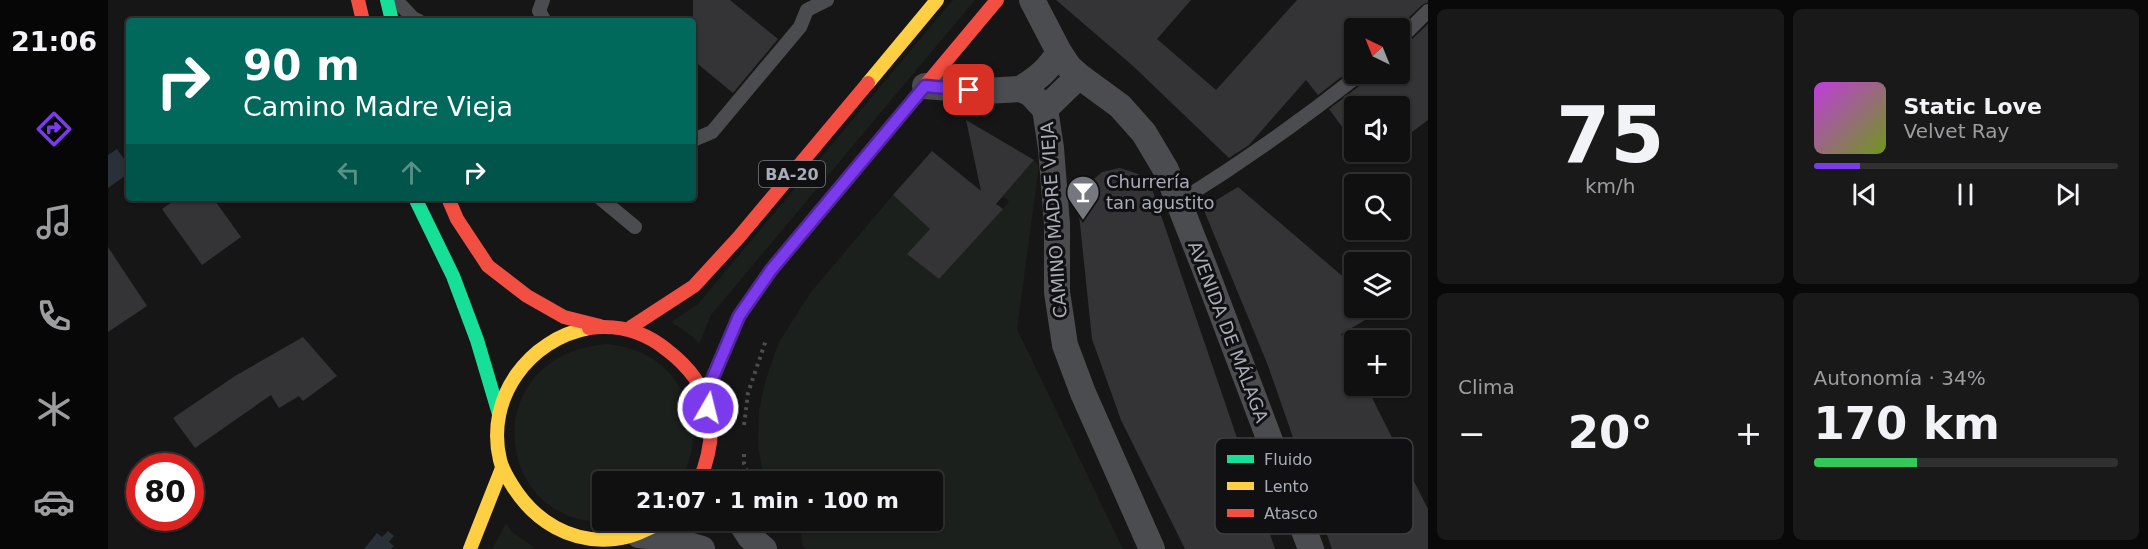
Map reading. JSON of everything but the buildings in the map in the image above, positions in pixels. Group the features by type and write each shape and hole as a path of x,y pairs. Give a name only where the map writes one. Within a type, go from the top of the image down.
{"main road":[{"path":"358,0 362,18"},
{"path":"387,0 391,18"},
{"name":"BA-20","path":"628,329 694,286 739,237 937,0"},
{"name":"BA-20","path":"705,396 739,316 771,270 997,0"},
{"path":"416,201 453,276 477,340 499,414"},
{"path":"449,201 457,219 488,266 527,296 564,317 600,326 628,329 655,338 689,368 705,396 711,420 710,453 703,471"},
{"path":"600,326 568,332 532,353 509,382 499,414 498,453 502,468 523,504 551,527 585,539 617,540 646,531"},
{"path":"470,549 502,468"},
{"path":"571,549 585,539"}],"street":[{"name":"AVENIDA DE MÁLAGA","path":"1032,0 1059,52 1079,76 1120,106 1144,133 1166,170 1269,438"},
{"path":"925,86 986,91 1020,89 1042,74 1059,52"},
{"path":"1045,109 1079,76"},
{"name":"CAMINO MADRE VIEJA","path":"1020,89 1030,93 1045,109 1051,148 1057,224 1057,292 1065,345 1083,393 1152,549"},
{"path":"710,453 716,471"},
{"path":"746,531 764,549"},
{"name":"AVENIDA DE MÁLAGA","path":"1305,534 1311,549"},
{"path":"639,535 669,539 702,549"}],"lane":[{"path":"396,0 413,18"},
{"path":"542,18 539,11 543,0"},
{"path":"696,139 712,132 800,27 804,5 827,0"},
{"path":"1410,29 1428,11"},
{"path":"1178,201 1234,167 1347,84"},
{"path":"604,201 635,227"}],"path":[{"path":"744,432 748,393 768,334"},
{"path":"744,443 744,464 747,471"}],"shaded area":[{"path":"953,0 975,0 711,315 699,344 671,322 698,304"},
{"path":"117,149 126,162 126,175 108,188 108,155"},
{"path":"1034,160 1039,166 1017,329 1123,549 806,549 802,545 801,531 943,531 943,471 763,471 758,447 759,410 765,382 779,342 811,292 893,195 930,229 907,254 939,279 1009,202 1003,196"},
{"path":"607,344 638,351 663,367 675,380 684,395 693,430 692,448 684,471 592,471 592,520 581,519 548,504 525,477 515,445 518,411 533,379 563,356"},
{"path":"506,523 512,532 534,547 530,549 492,549"},
{"path":"388,531 394,536 389,542 394,546 391,549 364,549 377,533 382,537"}],"traffic: fast":[{"path":"387,0 391,18"},
{"path":"416,201 453,276 477,340 499,414"}],"traffic: slow":[{"path":"868,83 937,0"},
{"path":"589,328 567,334 548,345 531,358 516,375 499,415 497,437 500,460 512,485 531,509 555,527 569,534 599,540 622,538 643,531"},
{"path":"470,549 502,468"}],"traffic: jam":[{"path":"358,0 362,18"},
{"path":"705,396 739,316 771,270 997,0"},
{"path":"628,329 694,286 739,237 868,83"},
{"path":"449,201 457,219 488,266 527,296 564,317 600,326"},
{"path":"589,328 621,328 649,338 667,350 695,378 704,393 711,426 710,444 703,471"}],"place":[{"name":"Churrería tan agustito","path":"1083,221"}],"route":[{"path":"708,408 705,396 739,316 771,270 925,86 969,90"}]}
